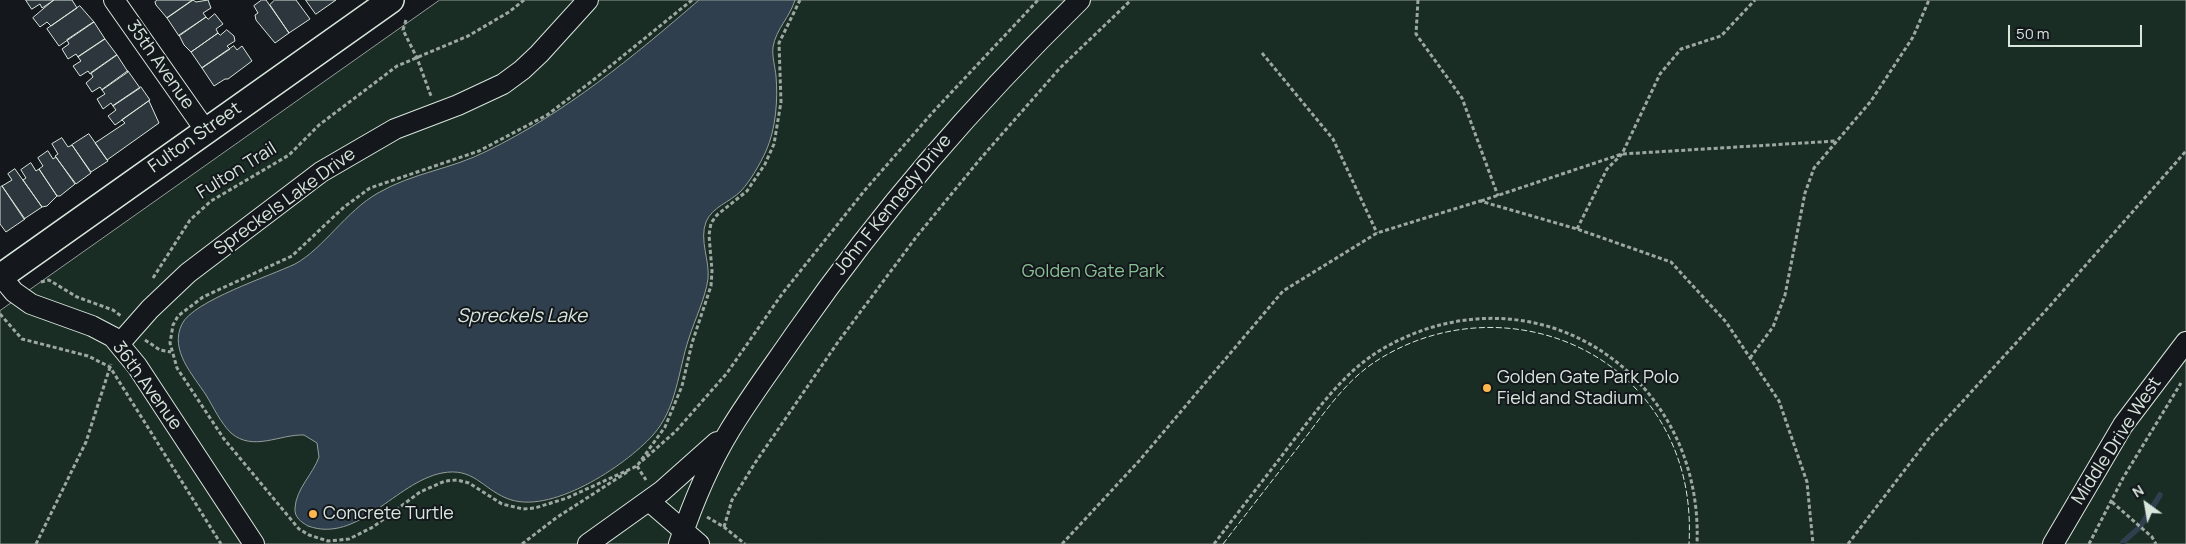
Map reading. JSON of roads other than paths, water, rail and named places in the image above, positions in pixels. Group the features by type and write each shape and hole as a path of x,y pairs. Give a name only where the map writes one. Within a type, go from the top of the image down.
{"main road":[{"name":"Fulton Street","path":"0,276 391,0"}],"street":[{"name":"35th Avenue","path":"114,0 206,131"},
{"name":"Spreckels Lake Drive","path":"120,343 150,309 188,273 321,172 381,136 480,95 522,70 588,0"},
{"name":"John F Kennedy Drive","path":"681,537 709,469 730,430 838,274 908,183 966,116 1080,0"},
{"name":"36th Avenue","path":"0,276 14,292 31,304 104,331 120,343 254,544"},
{"name":"Middle Drive West","path":"2053,544 2123,425 2186,342"},
{"name":"John F Kennedy Drive","path":"588,544 648,492 730,430"},
{"path":"648,492 681,537 699,544"}],"water":[{"name":"Spreckels Lake","path":"699,0 795,0 777,34 773,47 777,85 774,124 769,142 758,166 745,187 737,195 712,212 706,222 704,243 708,272 707,286 685,351 672,401 661,424 653,435 606,474 564,495 543,501 524,502 506,498 470,476 453,472 442,473 425,479 360,520 344,527 326,529 308,526 303,523 296,514 296,501 301,488 319,457 317,443 304,435 257,442 239,438 231,433 220,420 184,362 178,343 182,324 189,315 216,298 295,264 315,249 355,210 378,193 404,181 474,157 516,136 544,119 598,83"}],"waterway":[{"path":"2123,542 2140,527 2160,495"}],"place":[{"name":"Golden Gate Park Polo Field and Stadium","path":"1487,388"},
{"name":"Concrete Turtle","path":"313,514"}],"park label":[{"name":"Golden Gate Park","path":"1093,272"}]}
